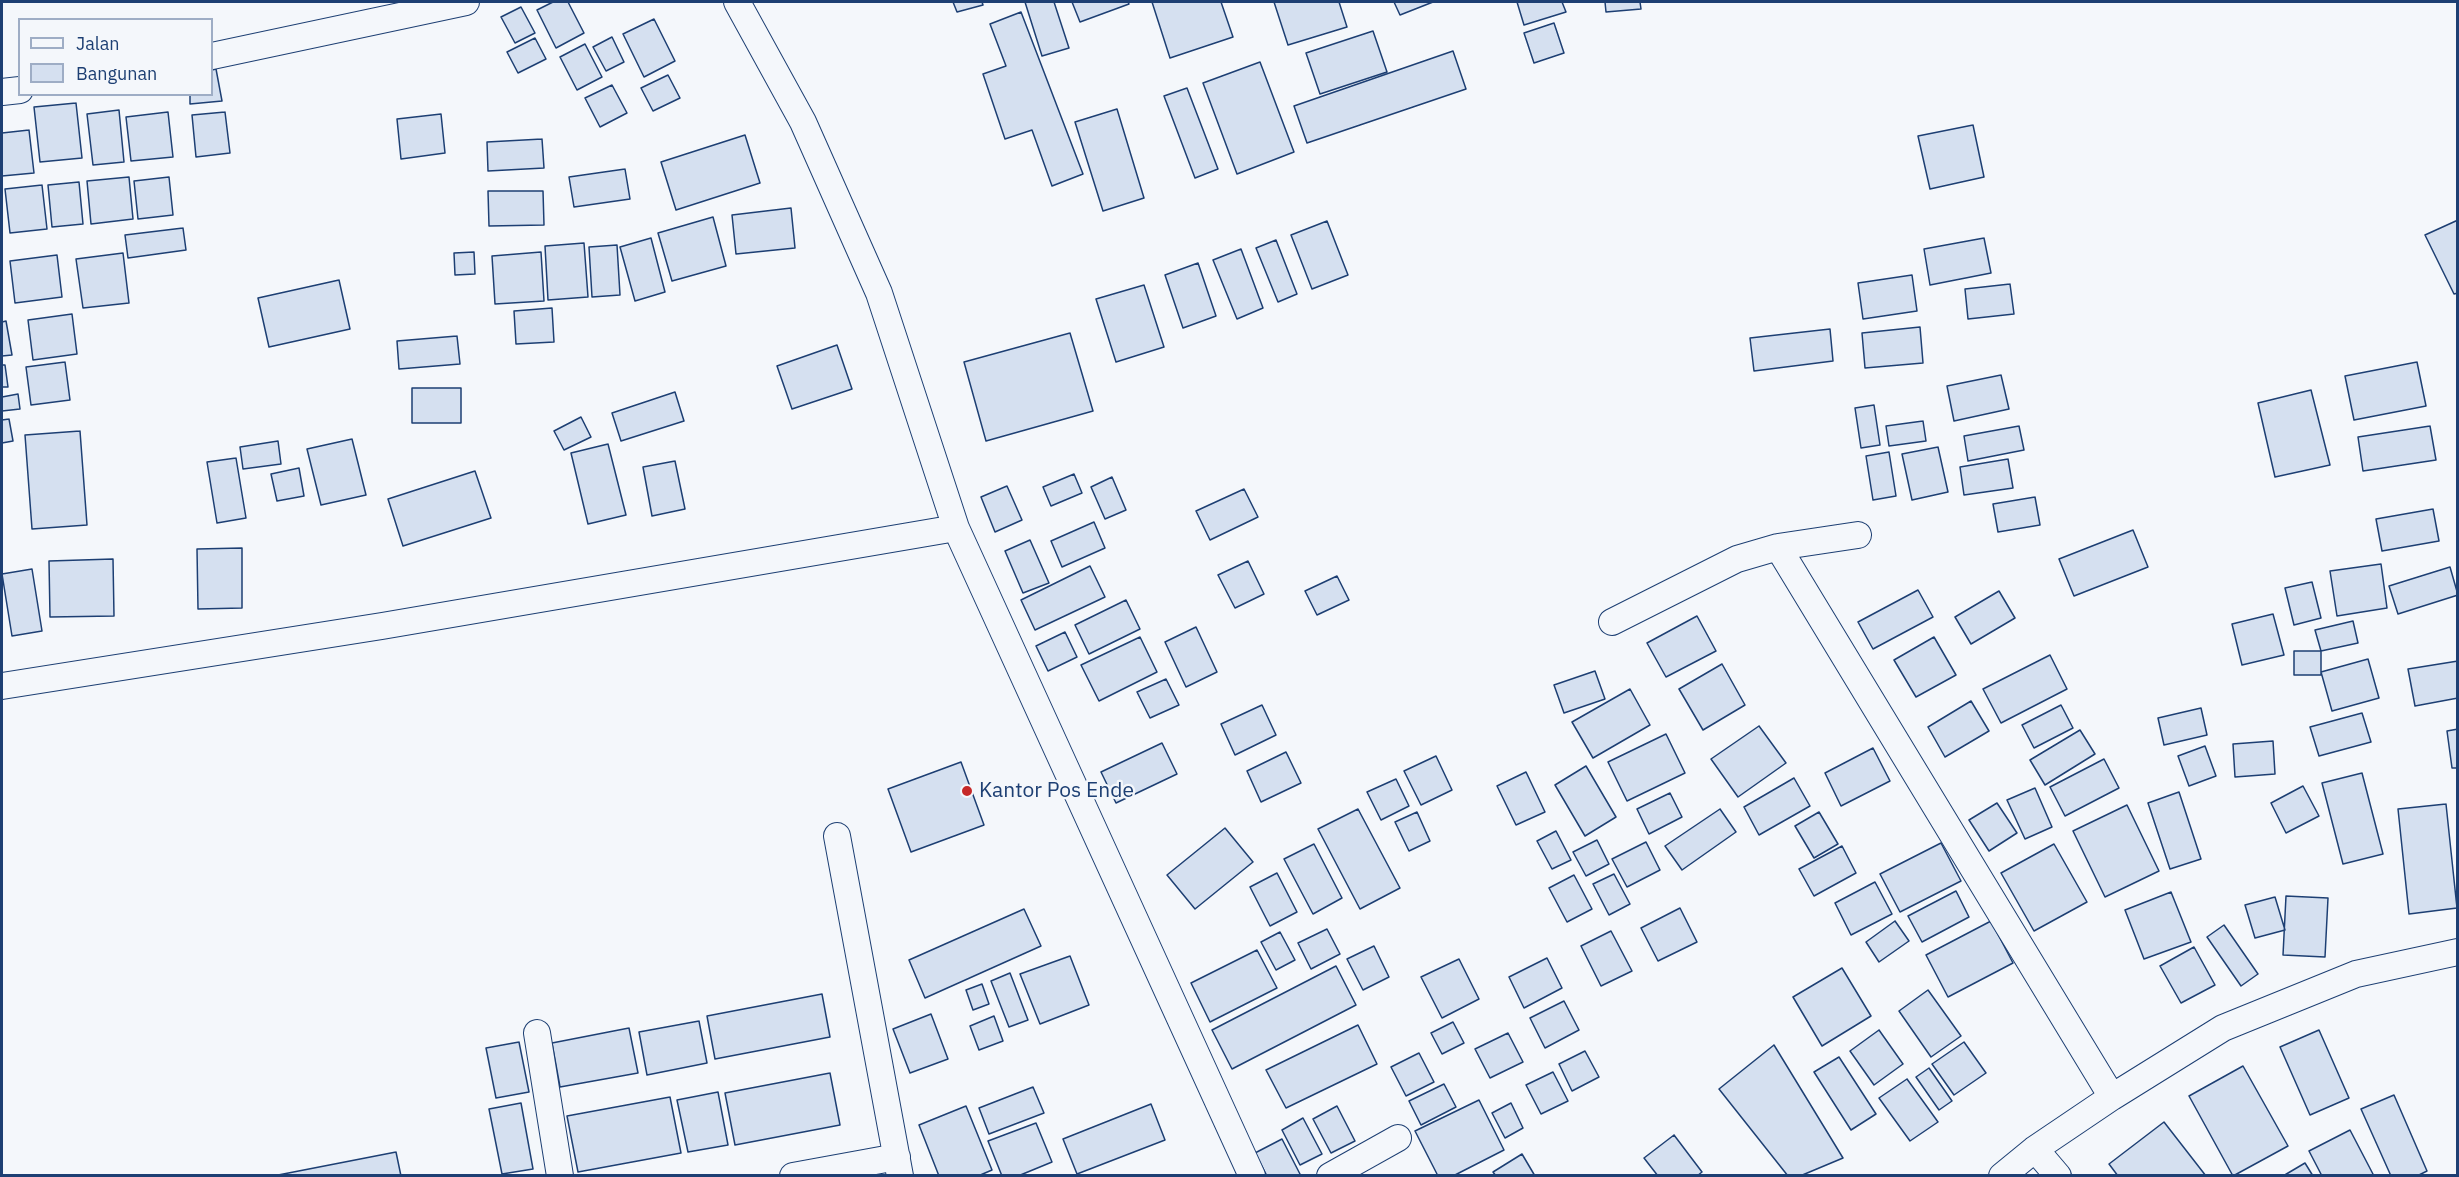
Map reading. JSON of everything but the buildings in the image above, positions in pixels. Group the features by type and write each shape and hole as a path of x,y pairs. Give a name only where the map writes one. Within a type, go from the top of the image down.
{"street":[{"path":"213,56 465,2"},
{"path":"737,2 803,122 879,293 956,528 1252,1176"},
{"path":"2,92 18,90"},
{"path":"2,686 371,628 956,528"},
{"path":"1612,622 1737,559 1778,548 1858,535"},
{"path":"1778,548 2112,1097"},
{"path":"793,1176 898,1166 837,836"},
{"path":"2002,1176 2035,1149 2112,1097 2223,1028 2356,974 2457,952"},
{"path":"537,1033 560,1176"},
{"path":"1330,1176 1398,1138"},
{"path":"2035,1149 2058,1176"}],"place":[{"name":"Kantor Pos Ende","path":"967,791"}]}
